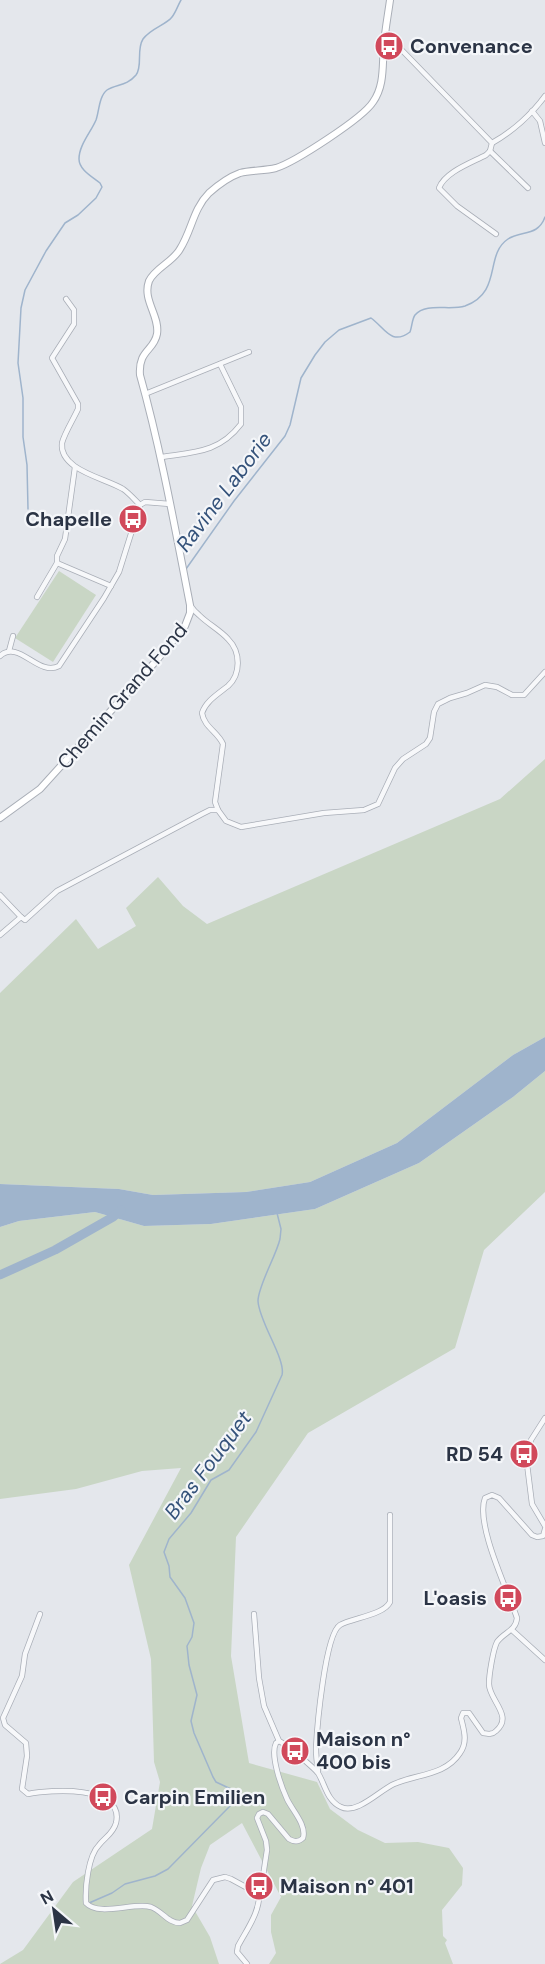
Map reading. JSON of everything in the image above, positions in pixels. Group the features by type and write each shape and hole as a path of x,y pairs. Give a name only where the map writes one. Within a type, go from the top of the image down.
{"street":[{"name":"Chemin Grand Fond","path":"0,818 40,789 156,661 185,626 190,613 171,504 140,375 139,364 157,335 147,296 149,282 182,247 196,210 209,194 226,180 240,173 290,163 370,107 382,82 390,0"},
{"path":"385,38 393,41 492,143"},
{"path":"496,234 457,206 439,188 440,183 486,155 492,143 532,111 545,96"},
{"path":"532,111 540,120 545,143"},
{"path":"490,151 528,188"},
{"path":"66,299 74,310 74,324 52,358 78,404 78,409 62,444 63,454 75,467 123,489 140,505"},
{"path":"146,394 249,352"},
{"path":"161,458 215,447 227,440 241,424 241,407 220,364"},
{"path":"37,597 57,563 57,556 65,539 75,467"},
{"path":"0,656 9,651 15,652 45,668 54,669 59,666 111,586 118,572 140,505 145,502 171,504"},
{"path":"57,563 111,586"},
{"path":"190,605 200,617 230,641 237,658 237,671 231,683 210,700 202,713 207,725 222,741 216,802 218,810 226,821 241,827 372,807 381,798 389,776 395,768 403,759 426,744 430,738 434,712 443,700 485,685 497,687 512,695 524,695 545,672"},
{"path":"9,651 13,636"},
{"path":"0,895 25,920 62,888 210,810 218,810"},
{"path":"0,935 21,917"},
{"path":"254,1614 259,1678 264,1706 279,1742 285,1744 312,1766 331,1799 340,1807 352,1809 391,1785 432,1773 453,1761 460,1754 464,1744 464,1728 461,1718 465,1712 469,1713 483,1732 491,1734 495,1732 502,1722 502,1715 489,1682 497,1642 512,1630 517,1622 486,1534 482,1509 485,1498 492,1495 499,1498 532,1535 543,1536 545,1527 532,1504 526,1456 531,1440 545,1418"},
{"path":"318,1774 316,1749 326,1658 332,1634 340,1625 385,1608 390,1602 390,1515"},
{"path":"40,1614 24,1654 22,1676 3,1718 5,1725 26,1743 27,1756 22,1788 28,1794 48,1790 76,1791 100,1797 113,1806 116,1820 113,1830 98,1845 92,1856 86,1900 89,1906 125,1909 150,1907 171,1921 180,1923 187,1920 213,1880 225,1877 253,1892 259,1891"},
{"path":"512,1630 545,1660"},
{"path":"247,1964 237,1952 238,1946 260,1901 259,1891 262,1886 267,1850 257,1818 263,1812 268,1814 292,1841 301,1840 304,1833 280,1779 274,1749 276,1743 279,1742"}],"green space":[{"path":"59,571 96,595 53,662 15,638"},
{"path":"545,759 545,1037 513,1055 397,1143 310,1182 246,1192 153,1195 119,1189 0,1184 0,993 76,919 98,949 136,926 126,908 158,877 183,906 207,924 500,799"},
{"path":"545,1071 545,1192 484,1250 455,1348 308,1433 236,1537 231,1656 249,1763 317,1782 330,1809 358,1830 385,1843 418,1842 449,1848 463,1868 462,1885 442,1910 443,1936 447,1940 445,1943 453,1964 269,1964 276,1953 271,1932 271,1915 281,1897 242,1823 210,1845 201,1868 192,1906 210,1937 219,1964 0,1964 23,1950 73,1882 152,1829 160,1782 154,1762 151,1659 129,1565 181,1468 142,1471 76,1489 0,1499 0,1227 19,1221 95,1212 144,1226 211,1224 315,1209 419,1163 513,1097"}],"water":[{"path":"545,1037 545,1071 513,1097 419,1163 315,1209 211,1224 144,1226 95,1212 19,1221 0,1227 0,1184 119,1189 153,1195 246,1192 310,1182 397,1143 513,1055"}],"waterway":[{"path":"28,509 23,398 18,363 21,308 25,290 46,251 65,223 78,215 96,198 102,187 84,170 79,159 83,144 96,120 102,96 110,88 129,81 136,75 143,39 169,20 181,0"},
{"name":"Ravine Laborie","path":"186,569 234,501 285,436 290,425 301,378 325,342 339,330 371,318 389,334 403,336 410,332 414,317 420,311 465,306 477,300 489,283 496,254 501,246 513,236 538,228 545,217"},
{"path":"0,1275 55,1250 113,1217 121,1210"},
{"name":"Bras Fouquet","path":"89,1903 112,1893 125,1884 155,1876 168,1869 230,1806 233,1799 233,1790 216,1782 213,1777 194,1733 191,1721 197,1695 189,1665 187,1646 192,1637 194,1623 185,1598 170,1577 164,1552 169,1539 191,1513 211,1480 229,1470 256,1432 282,1375 280,1360 259,1310 258,1301 261,1287 280,1239 281,1229 277,1213"}],"place":[{"name":"Convenance","path":"389,46"},
{"name":"Chapelle","path":"133,519"},
{"name":"RD 54","path":"524,1454"},
{"name":"L'oasis","path":"508,1598"},
{"name":"Maison n° 400 bis","path":"295,1751"},
{"name":"Carpin Emilien","path":"103,1797"},
{"name":"Maison n° 401","path":"259,1886"}]}
